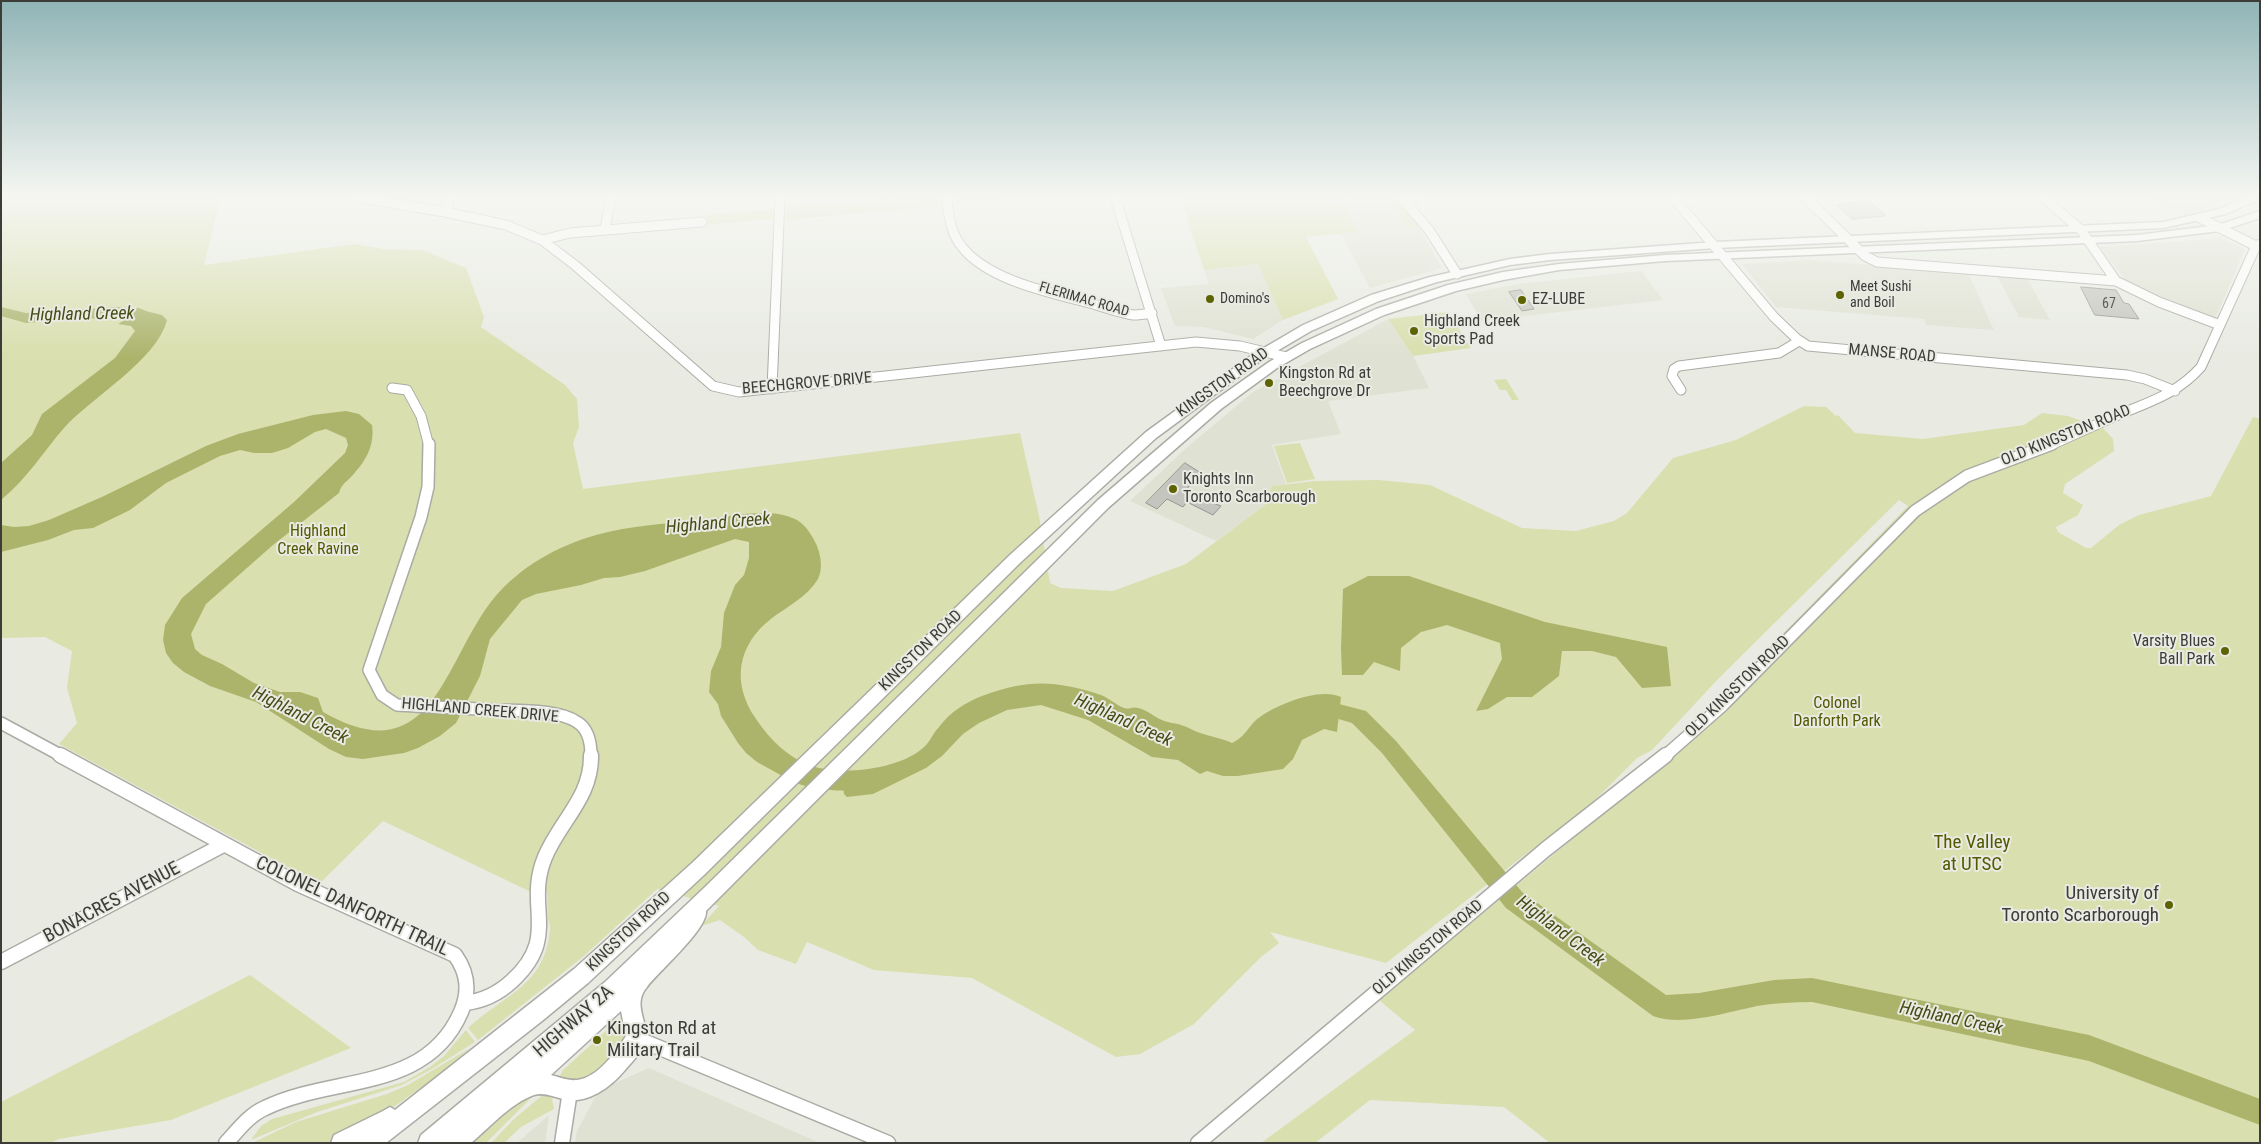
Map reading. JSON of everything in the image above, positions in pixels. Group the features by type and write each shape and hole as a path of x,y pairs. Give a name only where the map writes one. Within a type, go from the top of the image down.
{"main road":[{"name":"KINGSTON ROAD","path":"431,1096 536,1014 581,976 698,869 1016,558 1151,435 1266,352 1307,328 1368,301 1411,286 1457,274 1550,257 1641,250"},
{"name":"KINGSTON ROAD","path":"712,893 998,606 1118,491 1216,406 1286,357 1380,312 1481,281 1568,266 1665,258 1873,250"},
{"path":"454,1143 512,1096 638,983 688,929 712,893"},
{"name":"HIGHWAY 2A","path":"429,1143 612,989 712,893"},
{"path":"512,1096 541,1082 570,1091 588,1086 604,1076 626,1056 636,1038 631,1019 631,996 638,983"},
{"path":"342,1143 431,1096"},
{"path":"369,1143 431,1096"}],"street":[{"name":"BEECHGROVE DRIVE","path":"556,250 713,386 740,392 1160,346 1212,343 1240,346 1286,357"},
{"path":"772,389 778,250"},
{"name":"FLERIMAC ROAD","path":"964,250 975,261 998,275 1114,310 1134,315 1152,314"},
{"path":"1132,250 1160,346"},
{"path":"1442,250 1457,274"},
{"path":"1681,390 1672,376 1674,369 1679,366 1779,353 1799,341 1762,304 1719,250"},
{"path":"2095,250 2116,281"},
{"name":"OLD KINGSTON ROAD","path":"1198,1143 1546,848 1646,772 1723,705 1915,511 1967,476 2039,450 2118,415 2158,400 2192,377 2201,366 2255,250"},
{"path":"1860,251 1868,258 1884,263 2116,281 2159,302 2220,326"},
{"name":"MANSE ROAD","path":"1799,341 1808,346 2127,375 2145,379 2175,390"},
{"name":"HIGHLAND CREEK DRIVE","path":"392,388 407,390 421,416 430,448 428,487 421,517 369,670 382,695 397,705 535,712 573,720 584,728 592,750 589,775 581,800 558,833 541,868 538,894 541,928 537,950 532,960 517,978 500,990 479,1002 465,1003"},
{"name":"COLONEL DANFORTH TRAIL","path":"1,723 298,884 455,954 464,966 468,982 465,1003 449,1034 421,1060 394,1073 286,1100 264,1108 248,1119 226,1143"},
{"name":"BONACRES AVENUE","path":"1,962 223,845"},
{"path":"636,1038 888,1143"},
{"path":"562,1143 570,1091"}],"shaded area":[{"path":"1350,250 1432,250 1442,268 1370,288"},
{"path":"2103,250 2244,250 2215,319 2127,282"},
{"path":"1811,260 1968,273 1994,330 1926,325 1924,319 1776,307 1742,264"},
{"path":"1258,264 1283,320 1253,339 1204,327 1175,326 1161,288 1209,284 1204,270"},
{"path":"1641,271 1663,300 1482,321 1466,294 1518,284"},
{"path":"1997,276 2027,278 2050,320 2019,317"},
{"path":"1388,319 1413,356 1429,388 1328,401 1341,434 1272,445 1286,484 1272,486 1265,505 1216,541 1130,501 1185,449 1253,392"},
{"path":"649,1068 820,1143 575,1143 577,1131 599,1090"},
{"path":"549,1115 545,1143 517,1143"}],"green space":[{"name":"Highland Creek Ravine","path":"1,250 208,250 204,265 308,250 423,250 466,268 484,317 481,327 565,385 577,399 579,427 573,443 583,489 1020,433 1039,516 1050,583 1061,588 1113,591 1186,564 1265,505 1272,486 1315,481 1378,480 1430,485 1522,528 1576,531 1614,521 1627,513 1673,458 1736,440 1804,406 1826,407 1836,416 1838,415 1855,433 1923,439 2024,425 2042,413 2068,416 2104,429 2113,439 2114,451 2065,484 2063,493 2083,505 2078,515 2056,527 2058,532 2086,548 2091,548 2119,525 2139,515 2211,496 2253,417 2260,419 2260,1143 1550,1143 1504,1107 1370,1100 1315,1143 1261,1143 1415,1030 1379,1000 1624,796 1908,506 1899,500 1719,678 1652,750 1637,758 1594,801 1386,963 1270,932 1279,943 1261,957 1194,1024 1140,1054 1116,1057 972,978 874,970 807,942 796,964 758,950 744,937 720,920 701,926 719,906 657,889 584,956 478,1040 468,1028 521,987 540,964 547,948 550,928 547,892 531,892 383,821 319,884 59,744 77,723 67,688 72,651 45,637 1,638"},
{"path":"1198,250 1313,250 1338,299 1283,320 1258,264 1204,270"},
{"path":"1448,312 1471,348 1413,356 1388,319"},
{"path":"1506,379 1519,400 1512,400 1506,390 1500,390 1494,380"},
{"path":"1300,443 1315,479 1287,483 1274,446"},
{"path":"250,975 351,1048 171,1120 59,1139 50,1143 1,1143 1,1102"},
{"path":"623,1016 627,1036 625,1042 610,1062 589,1076 577,1080 559,1078 563,1070 593,1043 596,1046 603,1039 600,1036"},
{"path":"466,1030 475,1042 402,1085 317,1112 251,1140 261,1126 272,1119 404,1082 430,1067 444,1056"},
{"path":"470,1048 436,1077 378,1118 328,1143 252,1143 296,1122 387,1094 408,1085"},
{"path":"545,1093 554,1097 552,1099 554,1109 521,1127 504,1143 491,1143 514,1119"},
{"path":"535,1094 486,1143 467,1143 507,1106"}],"water":[{"path":"141,310 162,315 167,320 161,335 151,349 137,364 64,428 27,474 1,500 1,463 32,435 42,414 115,358 135,331 131,326 118,324"},
{"path":"346,411 359,414 372,425 372,440 368,454 361,466 342,486 339,493 273,545 206,604 191,634 195,649 202,655 222,664 254,683 280,692 300,692 318,698 323,712 360,728 389,730 412,720 431,702 494,598 527,567 553,552 596,535 622,529 763,513 786,516 797,520 803,525 817,546 821,571 818,579 809,591 772,618 751,640 745,652 742,665 743,692 756,719 776,743 800,761 809,765 846,771 876,768 892,764 918,752 927,744 943,722 964,705 976,698 998,690 1028,684 1055,684 1085,690 1104,696 1124,708 1141,709 1164,721 1232,743 1241,737 1256,720 1277,707 1299,698 1332,694 1341,697 1337,732 1324,729 1302,740 1293,759 1283,769 1238,776 1223,776 1207,771 1200,774 1178,760 1152,757 1088,720 1041,705 1007,710 979,723 963,734 942,756 926,768 873,794 847,797 844,794 843,786 833,780 809,775 786,778 757,762 746,753 721,716 718,704 709,692 711,671 721,647 724,613 735,585 744,575 749,558 749,542 735,539 645,571 620,577 604,578 581,585 536,594 522,600 490,639 480,676 456,723 440,736 404,753 363,759 346,757 329,749 256,702 210,686 184,672 173,663 166,653 163,640 165,625 182,598 294,502 345,453 348,445 346,438 326,429 315,432 288,448 272,453 254,453 240,450 220,456 166,483 130,510 93,528 74,530 48,540 1,552 1,525 14,527 29,526 49,520 104,496 206,446 238,434 313,415"},
{"path":"1368,576 1409,576 1545,622 1667,647 1671,686 1642,688 1616,657 1592,651 1562,651 1559,676 1532,697 1507,697 1488,709 1476,711 1502,659 1500,643 1447,625 1421,632 1401,648 1400,671 1374,662 1363,675 1342,675 1343,589"}],"building":[{"path":"2081,287 2116,290 2124,303 2129,304 2139,319 2095,315"},
{"name":"EZ-LUBE","path":"1521,290 1534,309 1522,311 1509,292"},
{"name":"Knights Inn Toronto Scarborough","path":"1185,463 1201,473 1184,492 1221,506 1213,515 1187,502 1183,507 1167,499 1157,509 1146,503"}],"waterway":[{"name":"Highland Creek","path":"1,311 26,318 115,312 139,313 150,318 155,325"},
{"name":"Highland Creek","path":"1314,709 1320,707 1332,709 1359,717 1389,747 1514,900 1662,1007 1699,1005 1774,992 1812,990 2089,1048 2260,1112"},
{"name":"Highland Creek","path":"782,764 811,778 841,783 862,780"}],"place":[{"name":"Meet Sushi and Boil","path":"1840,295"},
{"name":"Domino's","path":"1210,299"},
{"name":"EZ-LUBE","path":"1522,300"},
{"name":"Highland Creek Sports Pad","path":"1414,331"},
{"name":"Kingston Rd at Beechgrove Dr","path":"1269,383"},
{"name":"Knights Inn Toronto Scarborough","path":"1173,489"},
{"name":"Varsity Blues Ball Park","path":"2225,651"},
{"name":"University of Toronto Scarborough","path":"2169,905"},
{"name":"Kingston Rd at Military Trail","path":"597,1040"}],"park label":[{"name":"Colonel Danforth Park","path":"1837,713"},
{"name":"The Valley at UTSC","path":"1972,854"}]}
